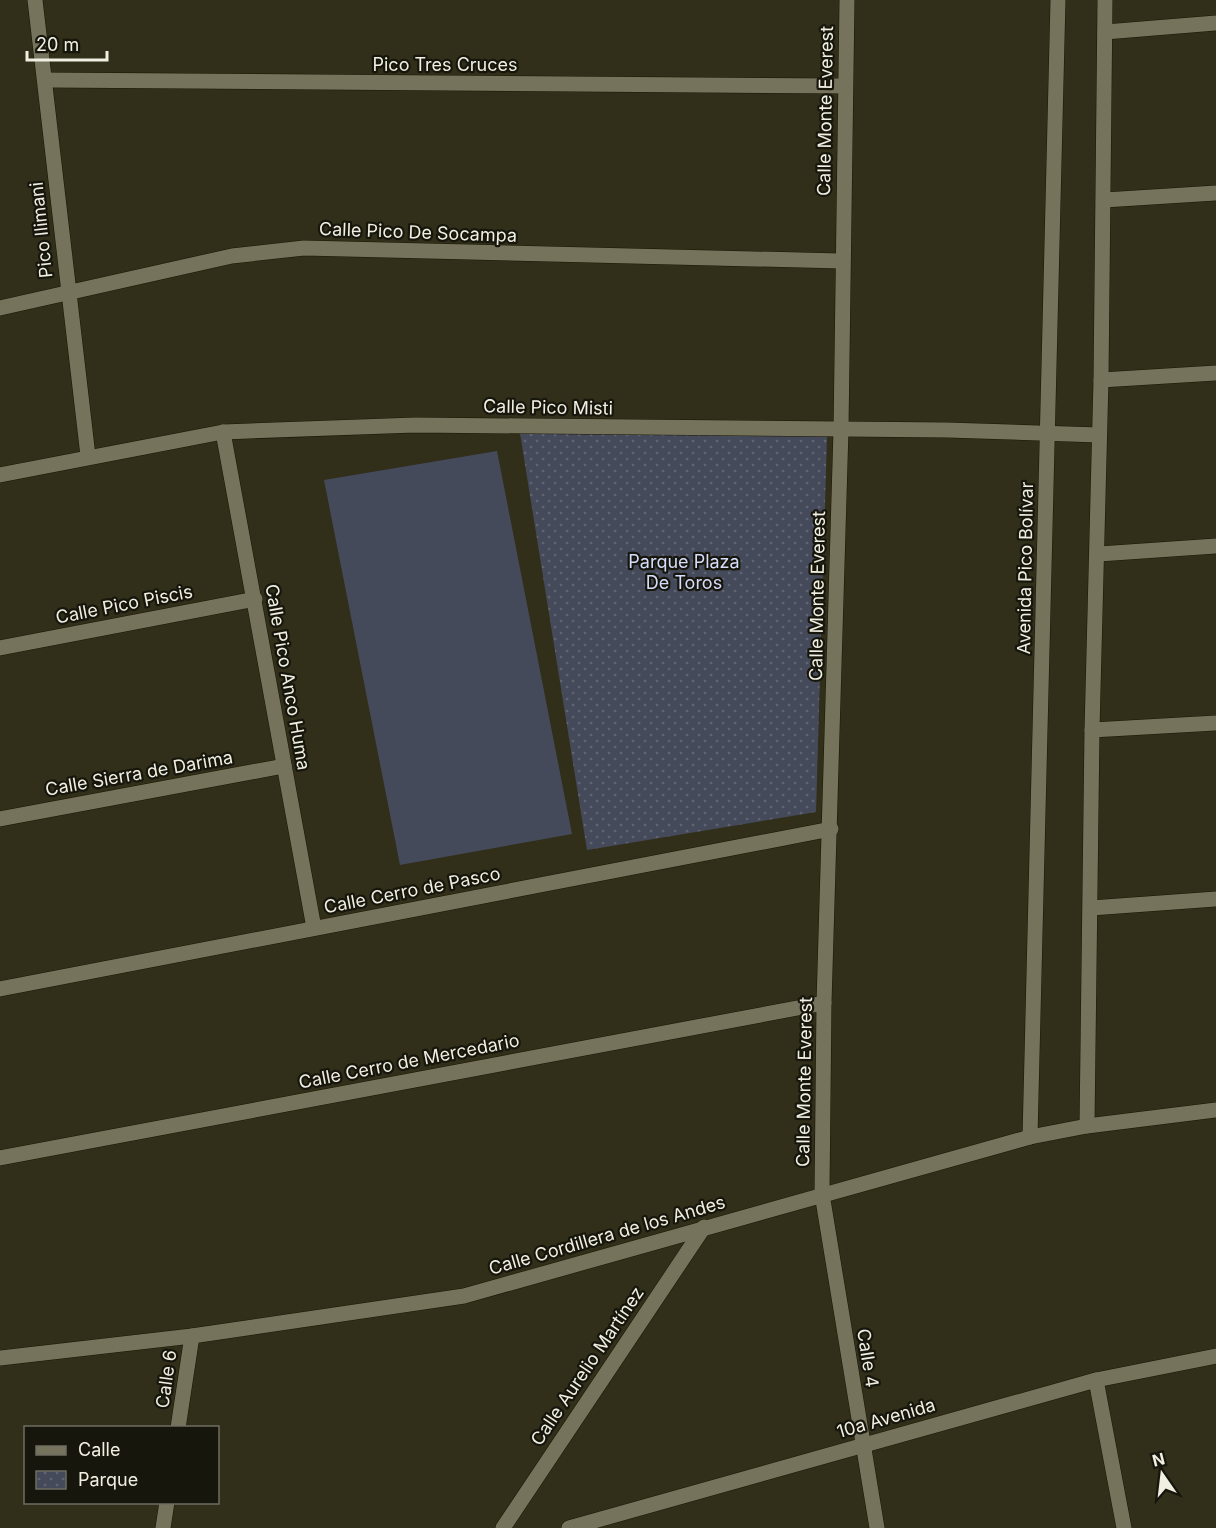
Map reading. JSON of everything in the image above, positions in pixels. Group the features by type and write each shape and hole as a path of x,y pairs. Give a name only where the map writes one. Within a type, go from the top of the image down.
{"street":[{"name":"Pico Ilimani","path":"35,0 88,456"},
{"name":"Calle Monte Everest","path":"822,1194 824,1003 831,829 841,430 841,261 847,0"},
{"name":"Avenida Pico Bolívar","path":"1030,1137 1058,0"},
{"path":"1087,1126 1092,730 1099,554 1105,0"},
{"path":"1105,32 1216,23"},
{"name":"Pico Tres Cruces","path":"45,80 844,86"},
{"path":"1104,200 1216,193"},
{"name":"Calle Pico De Socampa","path":"0,308 232,256 304,248 841,261"},
{"path":"1101,380 1216,373"},
{"name":"Calle Pico Misti","path":"0,475 88,456 223,432 415,425 1099,435"},
{"name":"Calle Pico Anco Huma","path":"223,432 314,928"},
{"path":"1099,554 1216,546"},
{"name":"Calle Pico Piscis","path":"0,648 255,599"},
{"path":"1092,730 1216,723"},
{"name":"Calle Sierra de Darima","path":"0,819 284,766"},
{"name":"Calle Cerro de Pasco","path":"0,989 831,829"},
{"path":"1090,909 1216,899"},
{"name":"Calle Cerro de Mercedario","path":"0,1158 824,1003"},
{"name":"Calle Cordillera de los Andes","path":"0,1358 192,1336 464,1296 1030,1137 1087,1126 1216,1110"},
{"name":"Calle 4","path":"822,1194 877,1528"},
{"name":"Calle Aurelio Martínez","path":"504,1528 704,1227"},
{"name":"Calle 6","path":"178,1426 192,1336"},
{"name":"10a Avenida","path":"570,1528 1096,1380 1216,1356"},
{"path":"1096,1380 1124,1528"},
{"path":"163,1528 167,1504"}],"green space":[{"name":"Parque Plaza De Toros","path":"519,427 827,436 816,812 587,850"},
{"path":"497,451 572,834 400,865 324,480"}]}
